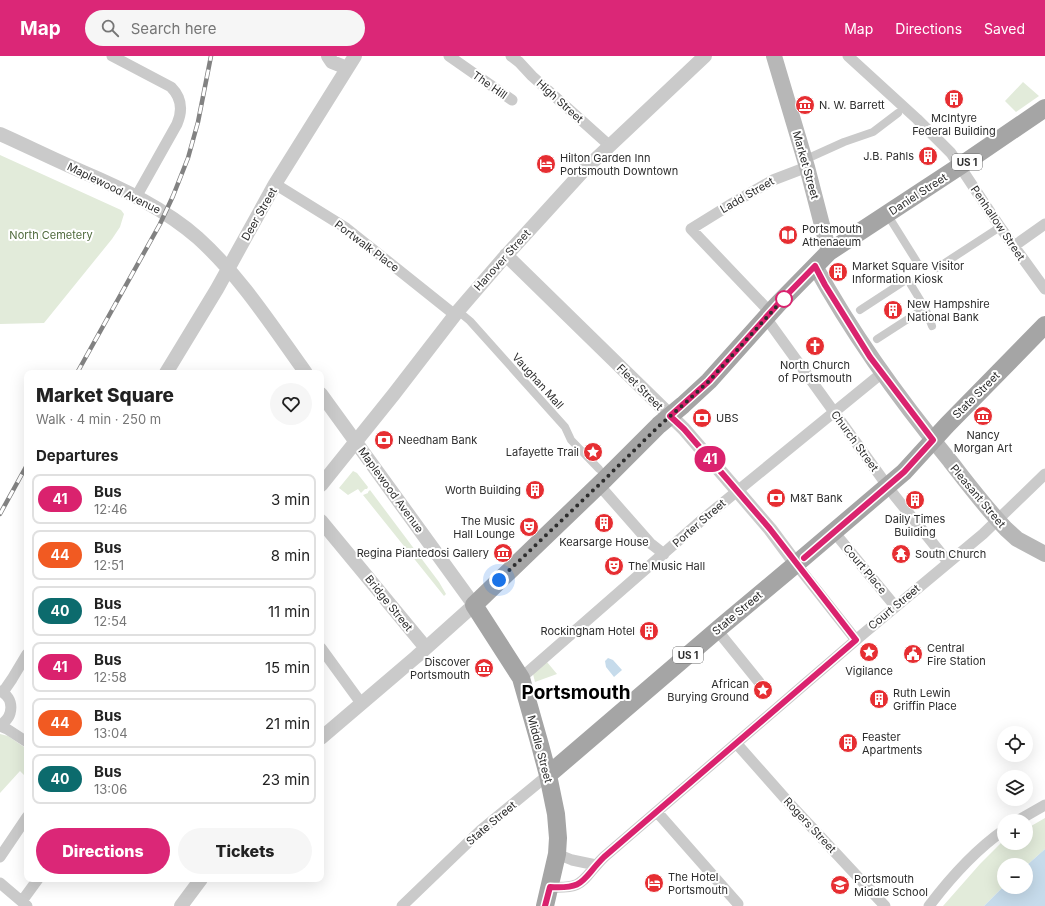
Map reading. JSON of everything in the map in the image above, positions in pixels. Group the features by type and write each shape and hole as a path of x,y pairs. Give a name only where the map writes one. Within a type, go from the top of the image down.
{"main road":[{"name":"Market Street","path":"774,56 810,161 829,252"},
{"name":"Daniel Street","path":"829,252 1045,108"},
{"name":"US 1","path":"474,605 599,477 709,381 768,315 829,252"},
{"name":"Pleasant Street","path":"815,266 864,348 933,440 997,520 1011,534 1045,554"},
{"name":"State Street","path":"548,775 904,472 933,440 1045,325"},
{"name":"Middle Street","path":"474,605 521,678 548,775 556,814 558,838 557,854 545,906"},
{"path":"540,745 552,756 560,755 581,746"}],"street":[{"path":"328,56 332,62 346,62"},
{"name":"Deer Street","path":"168,370 346,62 355,56"},
{"name":"The Hill","path":"449,56 512,100"},
{"name":"High Street","path":"511,56 610,146"},
{"name":"Hanover Street","path":"324,481 456,313 506,255 584,170 705,56"},
{"name":"Penhallow Street","path":"848,56 932,133 951,153 1000,227 1045,289"},
{"path":"119,58 172,87 177,93 181,108 177,124 136,198"},
{"path":"810,161 844,142 873,132 898,113"},
{"name":"Maplewood Avenue","path":"0,134 136,198 158,209 181,224 197,237 239,281 304,370"},
{"name":"Ladd Street","path":"768,315 691,229 773,180 810,161"},
{"name":"Portwalk Place","path":"275,184 346,228 456,313"},
{"path":"887,214 917,262"},
{"path":"1014,246 1045,224"},
{"path":"937,268 1000,227"},
{"name":"Fleet Street","path":"506,255 684,429 770,529 856,640"},
{"path":"860,310 909,282 925,308 932,326"},
{"path":"877,339 925,308"},
{"name":"Vaughan Mall","path":"456,313 470,321 565,428 571,440 599,477"},
{"name":"Church Street","path":"768,315 834,412 887,486 948,562"},
{"name":"Porter Street","path":"521,678 737,491 882,373"},
{"name":"Maplewood Avenue","path":"324,398 474,605"},
{"name":"Court Street","path":"550,887 565,888 580,884 596,864 895,606 983,534 1045,474"},
{"path":"599,477 650,543 664,554"},
{"name":"Bridge Street","path":"324,524 426,648"},
{"name":"Court Place","path":"834,532 895,606"},
{"path":"324,735 474,605"},
{"path":"717,630 759,682"},
{"path":"324,652 361,703"},
{"path":"24,659 12,679 1,691 7,696 11,706 8,718 0,725 24,740"},
{"name":"Rogers Street","path":"736,743 790,804 885,906"},
{"name":"State Street","path":"402,906 476,834 548,775"},
{"path":"1029,814 1045,805"},
{"path":"657,812 738,904"},
{"path":"0,857 24,821"},
{"path":"929,906 953,875 973,855 997,836"},
{"path":"557,854 572,860 596,864"},
{"path":"0,883 25,904 36,882"},
{"path":"181,906 199,882"}],"green space":[{"path":"1023,82 1039,96 1016,112 1005,101"},
{"name":"North Cemetery","path":"0,155 121,210 124,214 120,227 112,239 44,323 0,324"},
{"path":"353,471 357,473 368,487 361,493 358,489 348,495 339,488"},
{"path":"370,490 439,582 446,594 444,596 363,495 368,493"},
{"path":"547,662 557,674 535,682 533,674"},
{"path":"0,734 8,736 24,747 24,775 20,771 0,793"},
{"path":"1045,818 1045,849 1033,860 1033,858 997,858 997,893 984,906 943,906 997,847 997,850 1033,850 1033,825"}],"water":[{"path":"608,658 613,660 622,670 614,677 606,667 605,661"},
{"path":"1045,849 1045,906 984,906 997,893 1033,894 1033,860"}],"railway":[{"path":"79,370 160,224 173,196 188,158 198,122 211,56"},
{"path":"0,514 24,470"}],"bus line":[{"name":"41","path":"545,906 550,887 565,888 580,884 596,864 768,714 856,640 770,529 684,429 670,416 709,381 778,304 815,266 825,285 876,366 933,440 904,472 804,558"}],"place":[{"name":"McIntyre Federal Building","path":"954,99"},
{"name":"N. W. Barrett","path":"805,105"},
{"name":"J.B. Pahls","path":"928,156"},
{"name":"Hilton Garden Inn Portsmouth Downtown","path":"546,164"},
{"name":"Portsmouth Athenaeum","path":"788,235"},
{"name":"Market Square Visitor Information Kiosk","path":"838,272"},
{"name":"New Hampshire National Bank","path":"893,310"},
{"name":"North Church of Portsmouth","path":"815,346"},
{"name":"Nancy Morgan Art","path":"983,416"},
{"name":"UBS","path":"702,418"},
{"name":"Needham Bank","path":"384,440"},
{"name":"Lafayette Trail","path":"593,452"},
{"name":"Worth Building","path":"535,490"},
{"name":"M&T Bank","path":"776,498"},
{"name":"Daily Times Building","path":"915,500"},
{"name":"Kearsarge House","path":"604,523"},
{"name":"The Music Hall Lounge","path":"529,527"},
{"name":"Regina Piantedosi Gallery","path":"503,553"},
{"name":"South Church","path":"901,554"},
{"name":"The Music Hall","path":"614,566"},
{"name":"Rockingham Hotel","path":"649,631"},
{"name":"Vigilance","path":"869,652"},
{"name":"Central Fire Station","path":"913,654"},
{"name":"Discover Portsmouth","path":"484,668"},
{"name":"African Burying Ground","path":"763,690"},
{"name":"Ruth Lewin Griffin Place","path":"879,699"},
{"name":"Feaster Apartments","path":"848,743"},
{"name":"The Hotel Portsmouth","path":"654,883"},
{"name":"Portsmouth Middle School","path":"840,885"}],"district":[{"name":"Portsmouth","path":"576,692"}],"route":[{"path":"499,580 660,425 709,381 787,295 784,299"}]}
